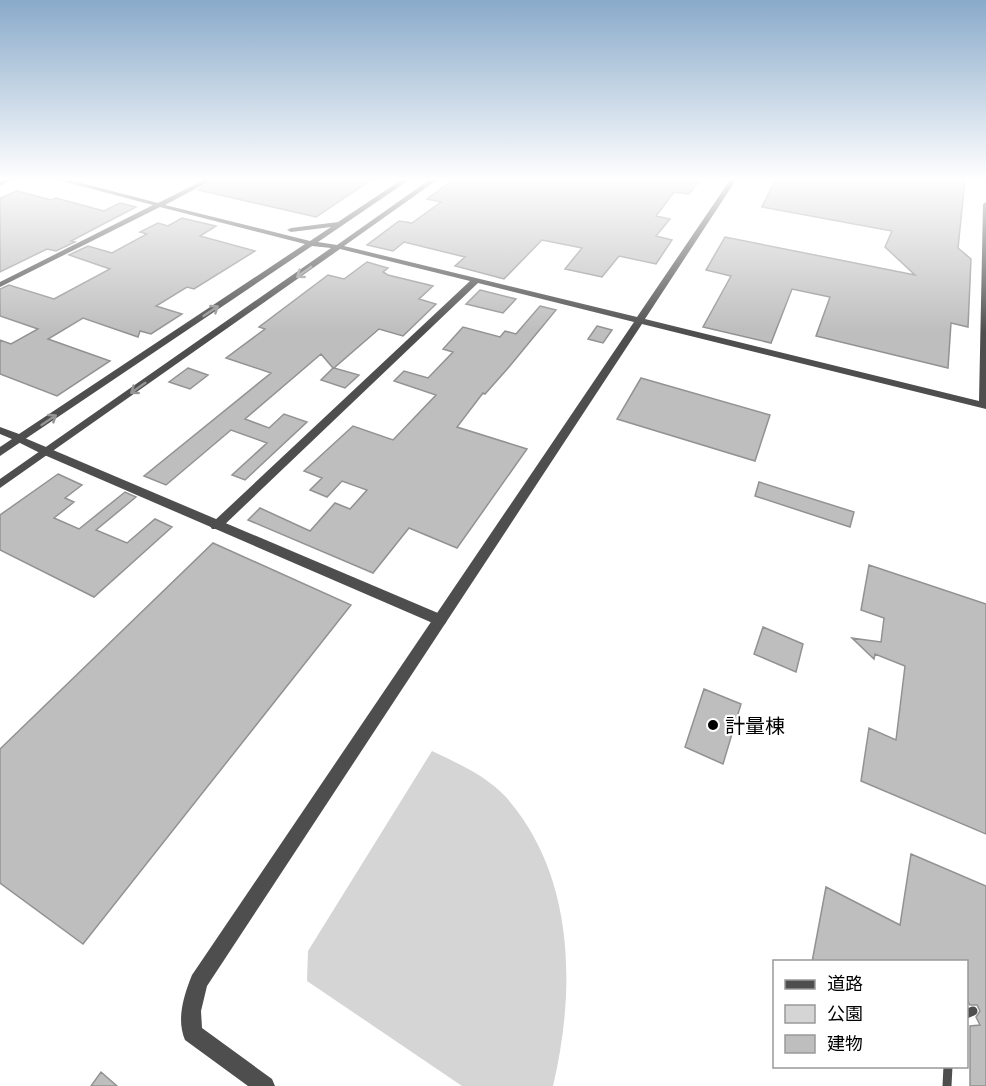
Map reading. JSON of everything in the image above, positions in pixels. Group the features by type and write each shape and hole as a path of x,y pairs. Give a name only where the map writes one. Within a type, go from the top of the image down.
{"street":[{"path":"0,285 108,231"},
{"path":"260,231 476,280 985,406 986,231"},
{"path":"294,231 320,237 339,247"},
{"path":"0,452 330,231"},
{"path":"0,484 362,231"},
{"path":"265,1086 192,1033 191,1011 199,982 700,231"},
{"path":"216,526 476,280"},
{"path":"0,430 216,526 440,620"}],"lane":[{"path":"947,1086 948,1068"}],"green space":[{"path":"432,751 480,776 505,796 528,827 545,861 557,896 564,934 566,972 565,1011 553,1086 462,1086 307,981 308,951"}],"building":[{"path":"0,231 91,231 71,241 75,242 56,251 47,249 0,272"},
{"path":"209,231 200,236 255,251 194,289 187,287 156,306 182,314 151,334 140,331 138,337 83,318 48,339 110,361 57,396 0,374 0,340 11,344 38,329 0,316 0,289 9,285 54,299 110,269 69,255 88,246 112,253 147,234 140,232"},
{"path":"386,231 660,231 656,236 672,240 656,264 619,256 602,277 565,269 582,248 542,240 504,279 455,266 465,257 404,242 393,251 367,245"},
{"path":"892,231 960,231 958,248 971,259 968,327 951,323 948,368 816,336 830,297 792,289 771,343 703,327 731,276 706,270 725,237 915,275 885,247"},
{"path":"367,262 388,268 383,272 388,275 433,286 419,299 436,304 403,336 379,329 334,368 359,375 345,388 321,380 333,368 321,354 245,419 269,428 284,414 307,422 245,480 232,475 267,443 231,430 166,485 144,476 271,373 226,358 265,329 259,327 328,275 344,279"},
{"path":"480,290 516,299 503,313 466,304"},
{"path":"540,306 556,310 509,367 485,394 483,393 457,427 527,449 457,548 409,528 373,573 248,520 260,508 310,531 335,503 350,509 367,490 342,481 327,497 310,490 322,478 304,471 353,426 393,440 436,395 394,381 404,371 428,378 453,352 443,349 463,327 500,337 505,331 516,334"},
{"path":"597,326 612,330 603,343 588,339"},
{"path":"188,368 208,375 190,389 169,382"},
{"path":"641,378 770,415 755,461 617,419"},
{"path":"58,474 82,485 65,498 74,502 54,518 79,529 125,492 136,497 96,530 127,543 155,519 172,527 94,597 0,550 0,515"},
{"path":"759,482 854,512 850,527 755,496"},
{"path":"213,543 351,605 83,944 0,883 0,749"},
{"path":"869,565 986,604 986,834 861,781 869,728 896,740 905,666 875,654 874,659 852,638 881,642 884,618 861,610"},
{"path":"763,627 803,644 796,672 754,654"},
{"name":"計量棟","path":"704,689 741,704 723,764 685,747"},
{"path":"911,854 986,886 986,1086 970,1086 970,1026 980,1025 976,1017 980,1011 977,1005 970,1005 968,1002 968,960 812,960 826,887 900,925"},
{"path":"101,1072 117,1086 91,1086"}],"place":[{"name":"計量棟","path":"713,725"}]}
